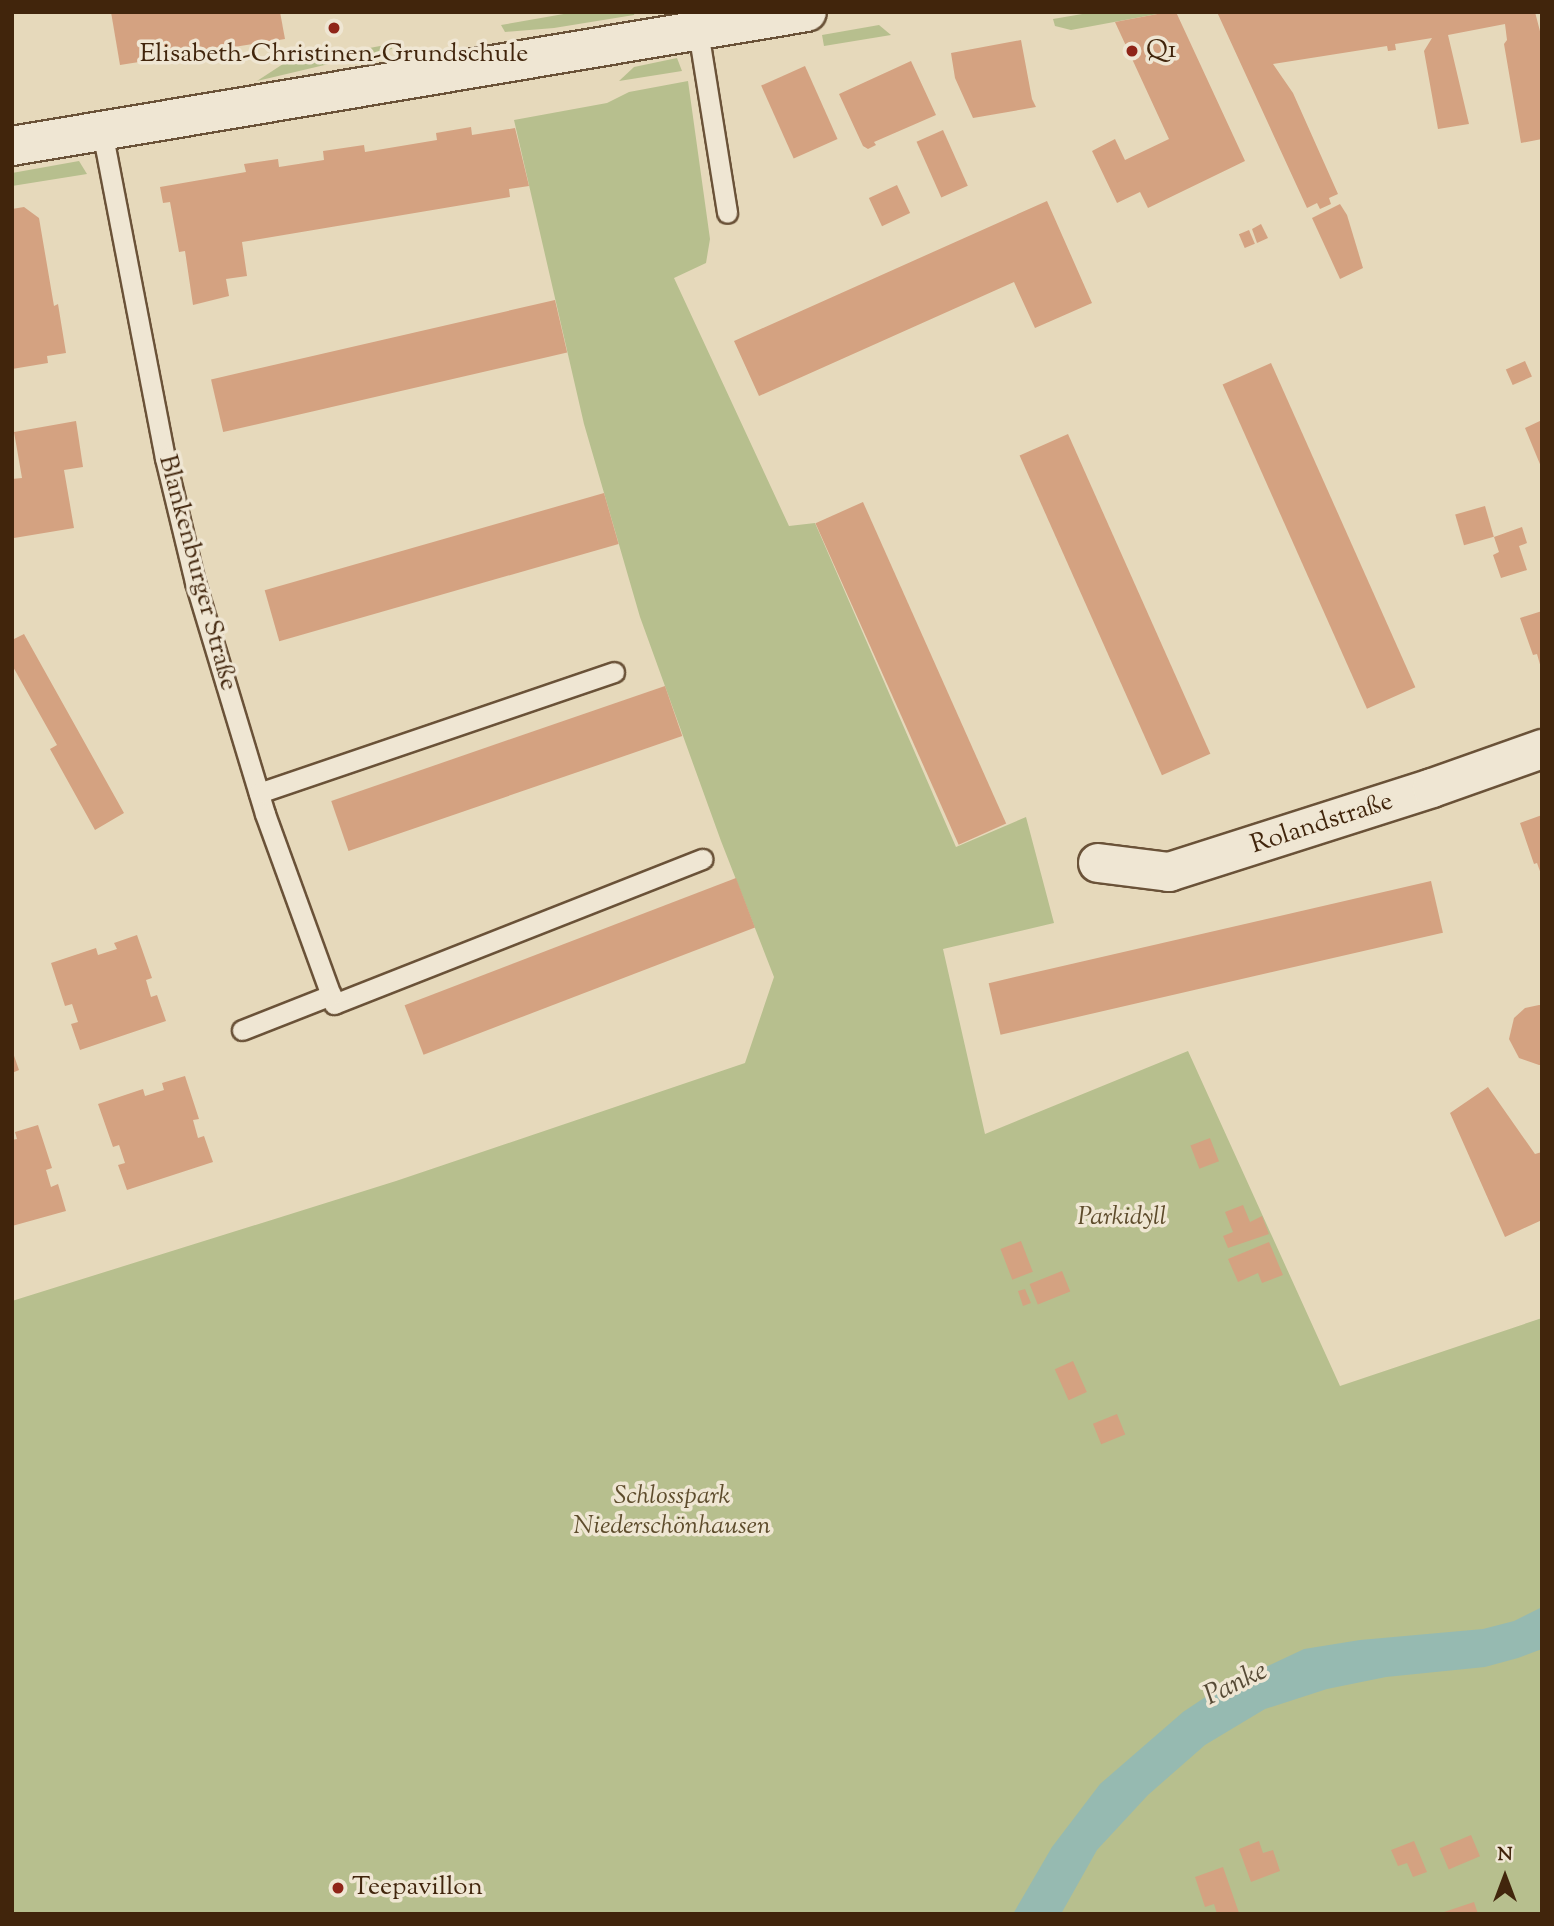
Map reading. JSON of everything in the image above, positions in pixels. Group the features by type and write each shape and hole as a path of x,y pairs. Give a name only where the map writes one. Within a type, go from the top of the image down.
{"main road":[{"path":"12,146 807,12"},
{"name":"Rolandstraße","path":"1098,863 1168,872 1432,788 1542,749"}],"lane":[{"path":"698,31 727,213"},
{"name":"Blankenburger Straße","path":"102,131 177,512 259,793 333,1000"},
{"path":"259,793 614,672"},
{"path":"242,1030 333,1000 703,859"}],"green space":[{"path":"575,12 635,12 634,15 554,28 505,32 501,25"},
{"path":"1094,12 1168,12 1071,30 1055,26 1053,19"},
{"path":"879,25 891,35 824,46 822,35"},
{"path":"391,44 392,49 257,81 283,64"},
{"path":"677,58 682,71 619,81 634,67"},
{"name":"Schlosspark Niederschönhausen","path":"688,81 710,239 706,263 674,278 789,526 815,523 956,847 1026,817 1054,923 943,949 985,1134 1188,1051 1340,1386 1542,1318 1542,1914 12,1914 12,1301 396,1181 745,1063 774,977 721,841 640,617 584,424 514,120 607,103 629,92"},
{"path":"79,161 87,174 12,186 12,173"}],"water":[{"name":"Panke","path":"1542,1607 1542,1649 1518,1658 1485,1667 1386,1677 1327,1689 1265,1709 1205,1745 1148,1795 1097,1850 1061,1914 1013,1914 1052,1847 1100,1784 1183,1712 1213,1692 1304,1649 1360,1640 1483,1629 1514,1621"}],"building":[{"path":"111,12 280,12 285,39 120,65"},
{"path":"1176,12 1245,161 1148,208 1140,192 1117,203 1092,151 1115,139 1125,160 1169,139 1115,22"},
{"path":"1217,12 1535,12 1542,39 1542,139 1521,143 1504,44 1507,40 1505,24 1448,35 1469,124 1438,129 1424,51 1432,38 1395,44 1396,50 1388,51 1387,46 1273,64 1293,93 1338,194 1329,198 1331,204 1320,209 1317,203 1307,208"},
{"path":"1021,40 1032,99 1036,107 973,118 955,78 951,53"},
{"path":"911,61 936,115 874,142 876,145 868,149 863,146 839,94"},
{"path":"805,66 838,139 794,159 761,86"},
{"path":"471,127 472,135 515,128 529,186 509,189 510,197 242,242 247,276 226,279 229,296 193,305 185,251 179,252 170,202 163,203 160,187 246,172 244,164 278,159 279,167 324,160 323,151 364,145 365,152 437,140 436,133"},
{"path":"943,130 968,186 941,198 917,142"},
{"path":"897,185 910,213 882,226 869,198"},
{"path":"1047,201 1092,303 1035,328 1014,282 759,396 734,341"},
{"path":"1340,204 1347,215 1363,268 1340,279 1312,218"},
{"path":"24,207 39,218 54,306 58,304 66,353 47,356 48,363 12,369 12,209"},
{"path":"1261,224 1268,238 1257,243 1252,229"},
{"path":"1249,230 1255,244 1245,248 1239,234"},
{"path":"555,300 567,353 223,432 211,379"},
{"path":"1525,361 1532,377 1513,385 1506,370"},
{"path":"1271,363 1415,687 1367,709 1223,385"},
{"path":"1542,420 1542,469 1525,428"},
{"path":"76,421 83,467 64,470 74,528 14,538 12,479 22,478 14,432"},
{"path":"1068,434 1210,754 1162,775 1020,456"},
{"path":"604,493 619,544 279,641 265,590"},
{"path":"863,502 1006,824 959,845 815,523"},
{"path":"1485,506 1494,537 1464,545 1455,515"},
{"path":"1522,527 1527,543 1519,546 1527,570 1501,578 1493,555 1499,552 1494,537"},
{"path":"1542,611 1541,668 1537,654 1533,655 1520,618"},
{"path":"24,634 124,813 95,830 50,749 57,745 12,665 12,640"},
{"path":"665,686 682,736 348,851 331,801"},
{"path":"1542,815 1541,874 1537,863 1534,864 1520,823"},
{"path":"736,878 755,927 424,1055 405,1005"},
{"path":"1431,881 1443,933 1001,1035 989,983"},
{"path":"137,935 152,978 146,980 151,997 157,995 166,1021 80,1050 71,1024 78,1022 72,1004 65,1006 51,963 96,948 98,955 117,949 114,943"},
{"path":"1542,1005 1542,1065 1539,1065 1519,1058 1509,1039 1514,1018 1525,1008"},
{"path":"12,1050 19,1070 12,1073"},
{"path":"185,1076 199,1119 193,1120 198,1138 204,1136 213,1162 127,1190 118,1165 125,1163 119,1145 113,1147 98,1104 143,1089 145,1096 164,1090 162,1083"},
{"path":"1488,1087 1535,1154 1542,1152 1542,1220 1505,1237 1450,1113"},
{"path":"38,1125 52,1168 46,1170 51,1187 58,1184 66,1211 12,1226 12,1140 17,1139 15,1132"},
{"path":"1210,1138 1219,1161 1199,1169 1190,1146"},
{"path":"1243,1205 1250,1222 1262,1216 1269,1234 1228,1248 1223,1236 1233,1232 1225,1212"},
{"path":"1021,1241 1033,1272 1012,1280 1000,1249"},
{"path":"1269,1242 1283,1275 1262,1283 1258,1273 1238,1282 1228,1259"},
{"path":"1062,1271 1070,1291 1038,1305 1030,1284"},
{"path":"1025,1289 1031,1303 1023,1306 1018,1291"},
{"path":"1073,1361 1087,1392 1069,1400 1055,1369"},
{"path":"1117,1414 1125,1434 1101,1444 1093,1424"},
{"path":"1471,1835 1480,1856 1449,1869 1440,1848"},
{"path":"1259,1841 1263,1853 1273,1850 1280,1871 1251,1882 1239,1849"},
{"path":"1414,1841 1427,1872 1413,1877 1407,1863 1398,1866 1391,1850"},
{"path":"1223,1867 1238,1914 1217,1914 1214,1904 1205,1907 1195,1877"},
{"path":"1474,1902 1478,1914 1441,1913"}],"place":[{"name":"Elisabeth-Christinen-Grundschule","path":"334,28"},
{"name":"Q1","path":"1132,51"},
{"name":"Teepavillon","path":"338,1888"}],"park label":[{"name":"Parkidyll","path":"1122,1218"}]}
